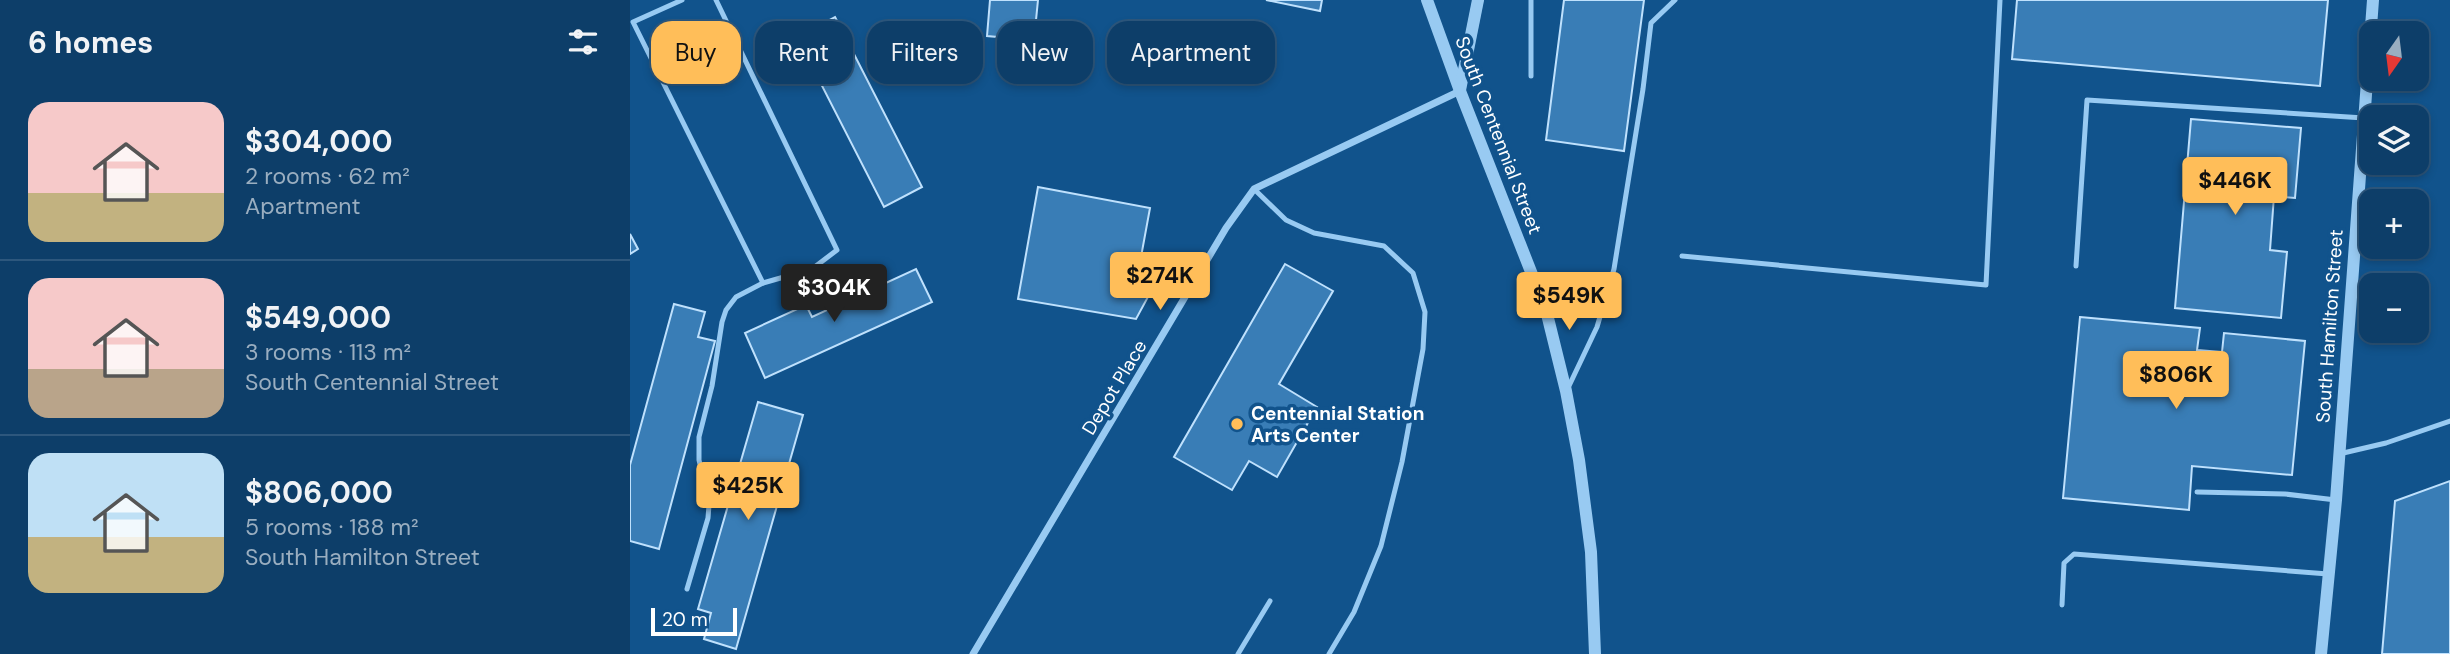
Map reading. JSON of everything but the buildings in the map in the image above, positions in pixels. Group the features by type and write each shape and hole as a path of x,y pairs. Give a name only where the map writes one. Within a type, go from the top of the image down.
{"street":[{"name":"South Centennial Street","path":"1427,0 1546,310 1566,391 1579,460 1591,552 1595,654"},
{"path":"1460,91 1478,0"},
{"name":"South Hamilton Street","path":"2365,105 2372,0"},
{"name":"Depot Place","path":"973,654 1226,228 1254,189 1460,91"},
{"name":"South Hamilton Street","path":"2321,654 2336,499 2360,175"}],"lane":[{"path":"682,0 633,22 763,283"},
{"path":"687,589 708,518 709,505 699,460 699,438 726,310 736,297 763,283 812,269 837,250 716,0"},
{"path":"1531,0 1531,76"},
{"path":"1566,391 1597,327 1614,269 1651,23 1675,0"},
{"path":"1682,256 1986,285 2000,0"},
{"path":"2077,266 2087,100 2359,118"},
{"path":"1254,189 1286,220 1314,233 1384,246 1413,273 1425,312 1423,349 1405,449 1381,547 1354,612 1329,654"},
{"path":"2338,455 2386,443 2450,421"},
{"path":"2197,492 2286,494 2336,499"},
{"path":"2062,605 2064,563 2074,554 2328,574"},
{"path":"1238,654 1270,601"}],"place":[{"name":"Centennial Station Arts Center","path":"1237,424"}]}
